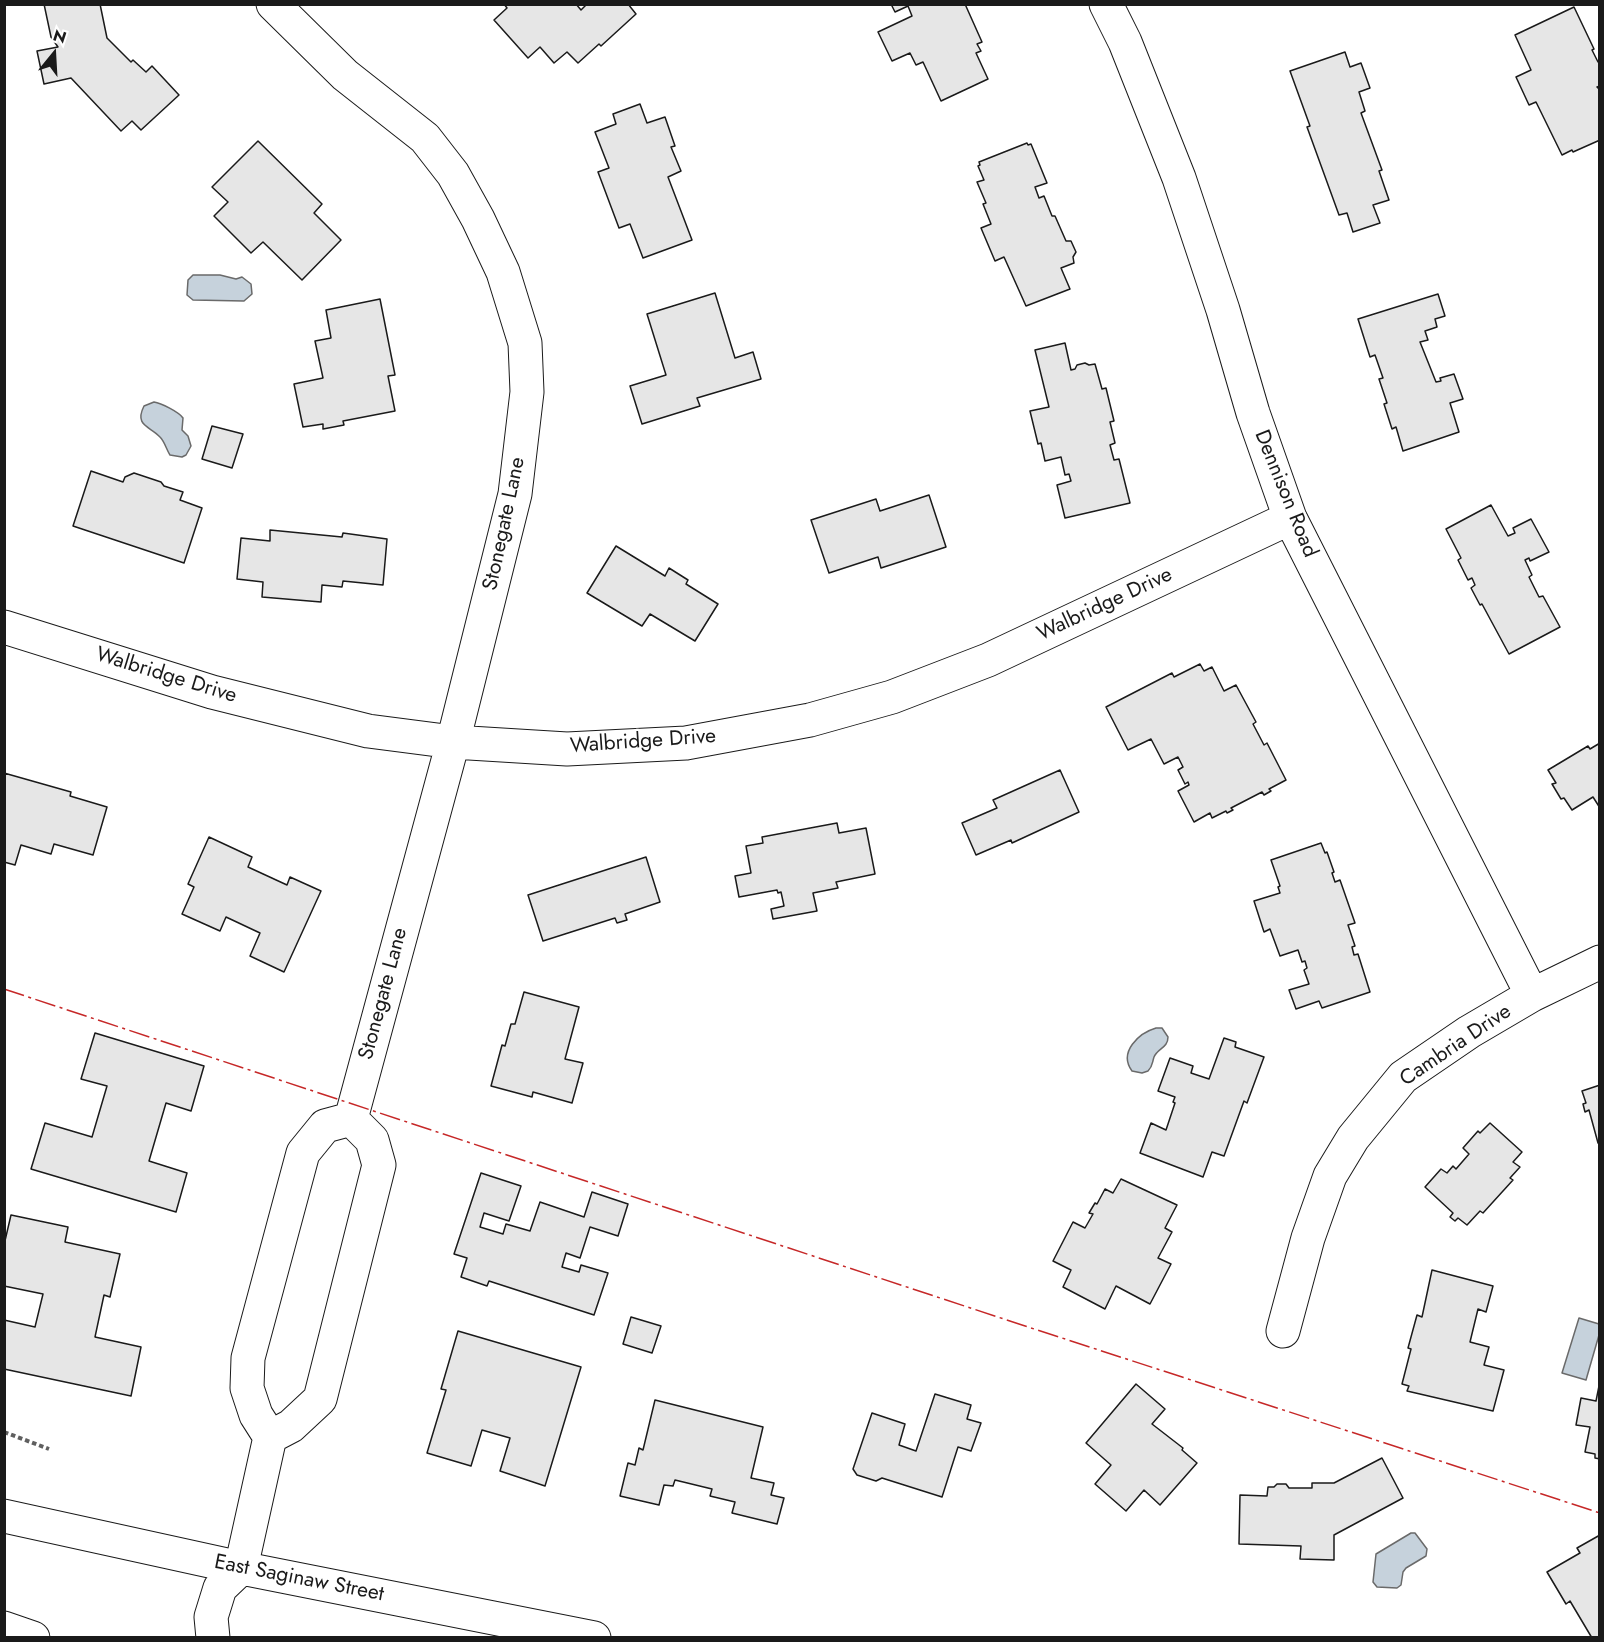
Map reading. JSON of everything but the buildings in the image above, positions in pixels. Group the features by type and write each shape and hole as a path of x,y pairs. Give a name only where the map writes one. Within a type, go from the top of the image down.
{"street":[{"name":"Stonegate Lane","path":"273,4 345,75 425,138 453,174 478,219 503,272 525,344 527,392 515,494 453,742 351,1119"},
{"name":"Dennison Road","path":"1106,4 1125,42 1179,177 1223,310 1252,413 1290,518 1532,995"},
{"name":"Walbridge Drive","path":"4,627 246,700 368,731 453,742 567,749 686,742 810,720 892,697 988,660 1290,518"},
{"name":"Cambria Drive","path":"1283,1331 1308,1238 1330,1176 1353,1138 1403,1077 1469,1032 1532,995 1599,962"},
{"path":"213,1638 211,1617 220,1588 241,1568 270,1437 256,1416 247,1388 248,1358 303,1153 325,1126 351,1119 372,1140 379,1165 320,1399 291,1426 270,1437"},
{"name":"East Saginaw Street","path":"4,1516 241,1568 594,1638"},
{"path":"4,1628 33,1638"}],"path":[{"path":"4,1432 49,1449"}],"shaded area":[{"path":"193,275 220,275 236,279 242,277 251,284 252,294 244,301 193,300 187,295 188,280"},
{"path":"154,402 170,408 183,418 182,430 188,436 191,446 186,455 182,457 170,455 162,439 142,422 141,413 144,406"},
{"path":"1156,1028 1162,1028 1168,1041 1154,1057 1148,1071 1142,1073 1132,1071 1127,1057 1132,1044 1143,1034"},
{"path":"1579,1318 1599,1324 1599,1335 1586,1380 1562,1373"},
{"path":"1411,1533 1415,1533 1427,1549 1426,1556 1406,1568 1401,1585 1397,1588 1377,1587 1373,1582 1376,1554"}],"power":[{"path":"4,989 1600,1513"}]}
